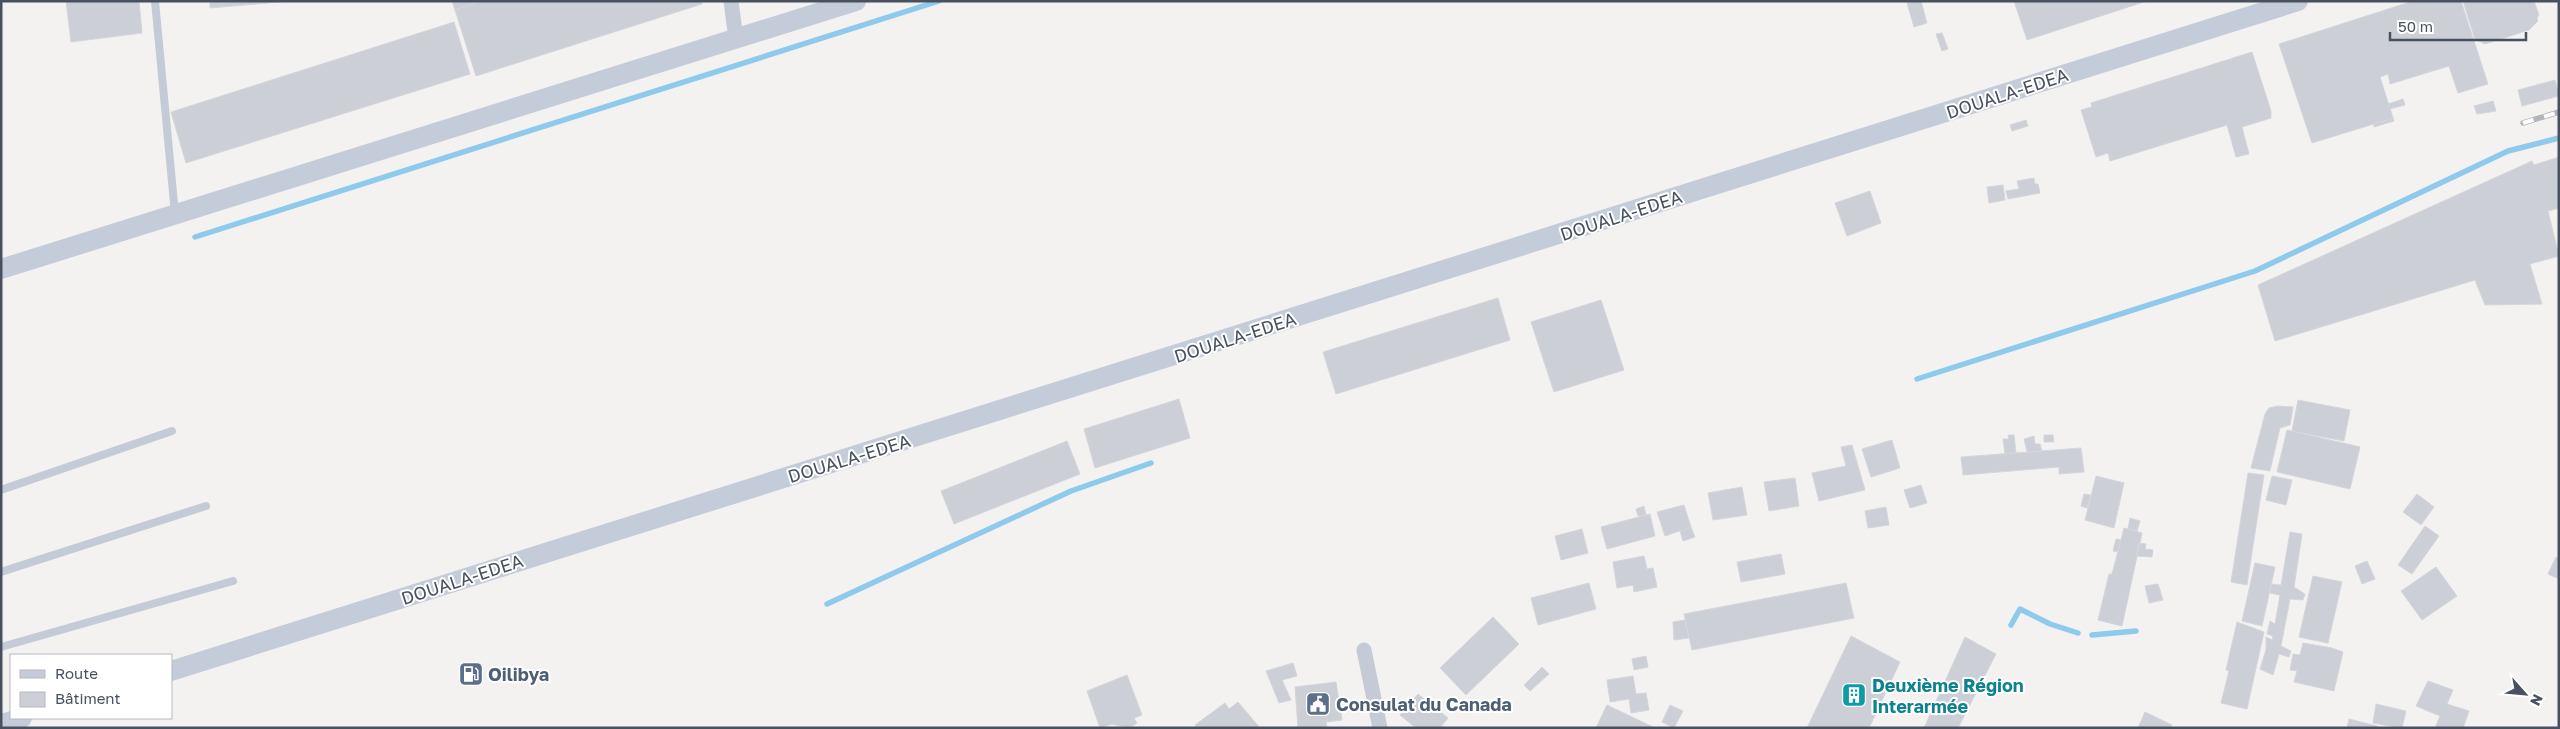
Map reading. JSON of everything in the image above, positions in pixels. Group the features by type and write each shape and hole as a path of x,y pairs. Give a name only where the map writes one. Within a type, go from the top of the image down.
{"main road":[{"path":"1,268 175,216 856,1"},
{"name":"DOUALA-EDEA","path":"172,671 2298,1"},
{"path":"1,724 18,719"}],"street":[{"path":"731,1 736,40"},
{"path":"1364,650 1380,728"}],"lane":[{"path":"155,1 175,216"},
{"path":"1,490 172,431"},
{"path":"1,572 206,506"},
{"path":"1,647 233,581"}],"building":[{"path":"66,1 139,1 142,33 71,42"},
{"path":"210,1 291,1 210,8"},
{"path":"452,1 481,1 455,10"},
{"path":"481,1 701,1 702,4 476,76 455,10"},
{"path":"1921,1 1927,23 1914,27 1907,3"},
{"path":"2014,1 2147,1 2027,40"},
{"path":"2413,1 2461,1 2488,84 2458,93 2449,66 2390,84 2388,74 2380,77 2393,118 2312,143 2279,44"},
{"path":"2463,1 2534,1 2539,15 2538,21 2529,30 2485,44 2475,39"},
{"path":"454,22 470,74 186,163 171,112"},
{"path":"1942,33 1948,49 1942,51 1936,34"},
{"path":"2252,52 2271,111 2271,118 2242,127 2249,154 2236,157 2227,125 2110,161 2108,153 2096,157 2081,110 2092,107 2091,103"},
{"path":"2555,80 2559,96 2522,106 2518,90"},
{"path":"2403,99 2405,105 2390,109 2388,104"},
{"path":"2493,101 2496,111 2477,114 2474,106"},
{"path":"2393,118 2394,121 2374,127 2374,124"},
{"path":"2026,120 2028,126 2012,131 2010,125"},
{"path":"2559,157 2559,208 2548,211 2559,256 2530,264 2542,304 2485,305 2475,280 2275,341 2258,285 2532,161 2534,165"},
{"path":"2034,178 2040,193 2008,199 2006,191 2019,189 2017,181"},
{"path":"2003,185 2005,200 1989,203 1987,187"},
{"path":"1870,191 1881,223 1847,236 1835,203"},
{"path":"1498,298 1510,340 1336,394 1323,352"},
{"path":"1601,300 1624,370 1554,392 1531,322"},
{"path":"1179,399 1190,438 1095,468 1084,429"},
{"path":"2298,400 2350,410 2344,441 2292,431"},
{"path":"2278,406 2293,407 2290,425 2280,428 2270,471 2251,468 2265,414 2269,408"},
{"path":"2287,430 2360,447 2350,489 2277,472"},
{"path":"2008,435 2014,435 2016,453 2005,454 2003,439 2009,439"},
{"path":"2044,435 2053,435 2054,442 2044,442"},
{"path":"2034,436 2035,444 2040,444 2042,451 2027,452 2024,439"},
{"path":"1892,440 1900,468 1871,477 1862,449"},
{"path":"1067,441 1080,474 954,524 941,491"},
{"path":"1852,445 1865,490 1819,501 1812,473 1846,466 1841,447"},
{"path":"2081,448 2084,472 2059,474 2059,467 1963,475 1961,457"},
{"path":"2248,473 2264,475 2247,585 2231,582"},
{"path":"2096,476 2124,483 2114,528 2085,520"},
{"path":"2272,476 2292,480 2286,505 2266,500"},
{"path":"1795,478 1799,506 1769,511 1764,482"},
{"path":"1921,485 1927,503 1910,508 1904,490"},
{"path":"1742,487 1747,515 1713,520 1708,493"},
{"path":"2084,494 2091,495 2087,508 2081,506"},
{"path":"2417,494 2434,507 2421,525 2403,512"},
{"path":"1684,505 1691,527 1665,536 1657,512"},
{"path":"1644,506 1646,515 1638,516 1636,509"},
{"path":"1886,507 1889,525 1868,528 1865,511"},
{"path":"1650,514 1655,536 1607,549 1601,527"},
{"path":"2130,518 2140,521 2137,531 2128,529"},
{"path":"2425,526 2439,536 2412,574 2398,565"},
{"path":"1691,527 1695,537 1683,541 1680,531"},
{"path":"2124,528 2142,533 2122,626 2098,620 2109,574 2112,574"},
{"path":"1582,529 1588,553 1561,560 1555,536"},
{"path":"2290,532 2302,534 2294,587 2305,594 2303,600 2290,599 2281,646 2291,651 2289,657 2279,654 2273,675 2260,669 2266,650 2266,637 2272,640 2273,636 2267,634 2270,621 2275,624 2280,595 2270,593 2271,584 2281,585"},
{"path":"2116,539 2121,540 2118,552 2113,551"},
{"path":"2139,543 2146,544 2145,549 2153,550 2152,557 2136,556"},
{"path":"1781,554 1785,574 1741,582 1737,562"},
{"path":"1644,556 1647,569 1653,568 1657,587 1634,592 1633,585 1617,588 1613,562"},
{"path":"2556,557 2559,558 2559,579 2548,574"},
{"path":"2367,561 2375,579 2362,584 2355,566"},
{"path":"2255,563 2275,567 2262,626 2242,621"},
{"path":"2436,567 2457,596 2422,620 2401,591"},
{"path":"2313,576 2342,582 2328,643 2299,637"},
{"path":"1589,583 1596,609 1538,625 1531,598"},
{"path":"1846,583 1854,618 1692,650 1684,614"},
{"path":"2158,584 2163,600 2149,603 2145,586"},
{"path":"1493,617 1519,644 1466,695 1440,668"},
{"path":"1685,620 1689,638 1674,640 1673,622"},
{"path":"2237,622 2264,632 2247,709 2221,703 2229,671 2226,670"},
{"name":"Deuxième Région Interarmée","path":"1851,636 1900,662 1869,728 1807,728"},
{"path":"1965,637 1996,654 1958,728 1924,728"},
{"path":"2303,643 2343,652 2334,691 2294,682 2297,671 2290,670 2293,654 2300,655"},
{"path":"1646,656 1648,667 1634,670 1632,659"},
{"path":"1293,663 1297,676 1282,680 1291,700 1279,703 1266,671"},
{"path":"1542,667 1549,674 1530,691 1524,685"},
{"path":"1127,675 1142,715 1134,718 1137,723 1129,728 1112,724 1100,728 1087,691"},
{"path":"1633,676 1636,694 1646,693 1649,710 1631,713 1629,699 1610,702 1607,680"},
{"path":"2428,681 2453,690 2447,704 2469,711 2463,728 2435,728 2440,716 2416,706"},
{"name":"Consulat du Canada","path":"1336,682 1342,720 1326,722 1327,728 1298,728 1295,687"},
{"path":"1418,694 1448,718 1440,728 1416,728 1400,715"},
{"path":"1238,702 1260,728 1197,728 1195,725 1225,703 1229,709"},
{"path":"2376,704 2406,711 2402,728 2373,723"},
{"path":"1607,705 1655,728 1596,728"},
{"path":"1670,705 1683,711 1674,728 1662,722"},
{"path":"2145,712 2172,725 2170,728 2138,728"},
{"path":"2349,719 2377,726 2377,728 2347,728"}],"waterway":[{"path":"195,237 939,1"},
{"path":"1917,379 2255,271 2508,151 2559,138"},
{"path":"827,604 1071,491 1151,463"},
{"path":"2011,625 2020,609 2050,624 2078,633"},
{"path":"2092,635 2136,631"}],"railway":[{"path":"2523,123 2559,112"}],"place":[{"name":"Oilibya","path":"471,674"},
{"name":"Deuxième Région Interarmée","path":"1854,695"},
{"name":"Consulat du Canada","path":"1318,704"}]}
